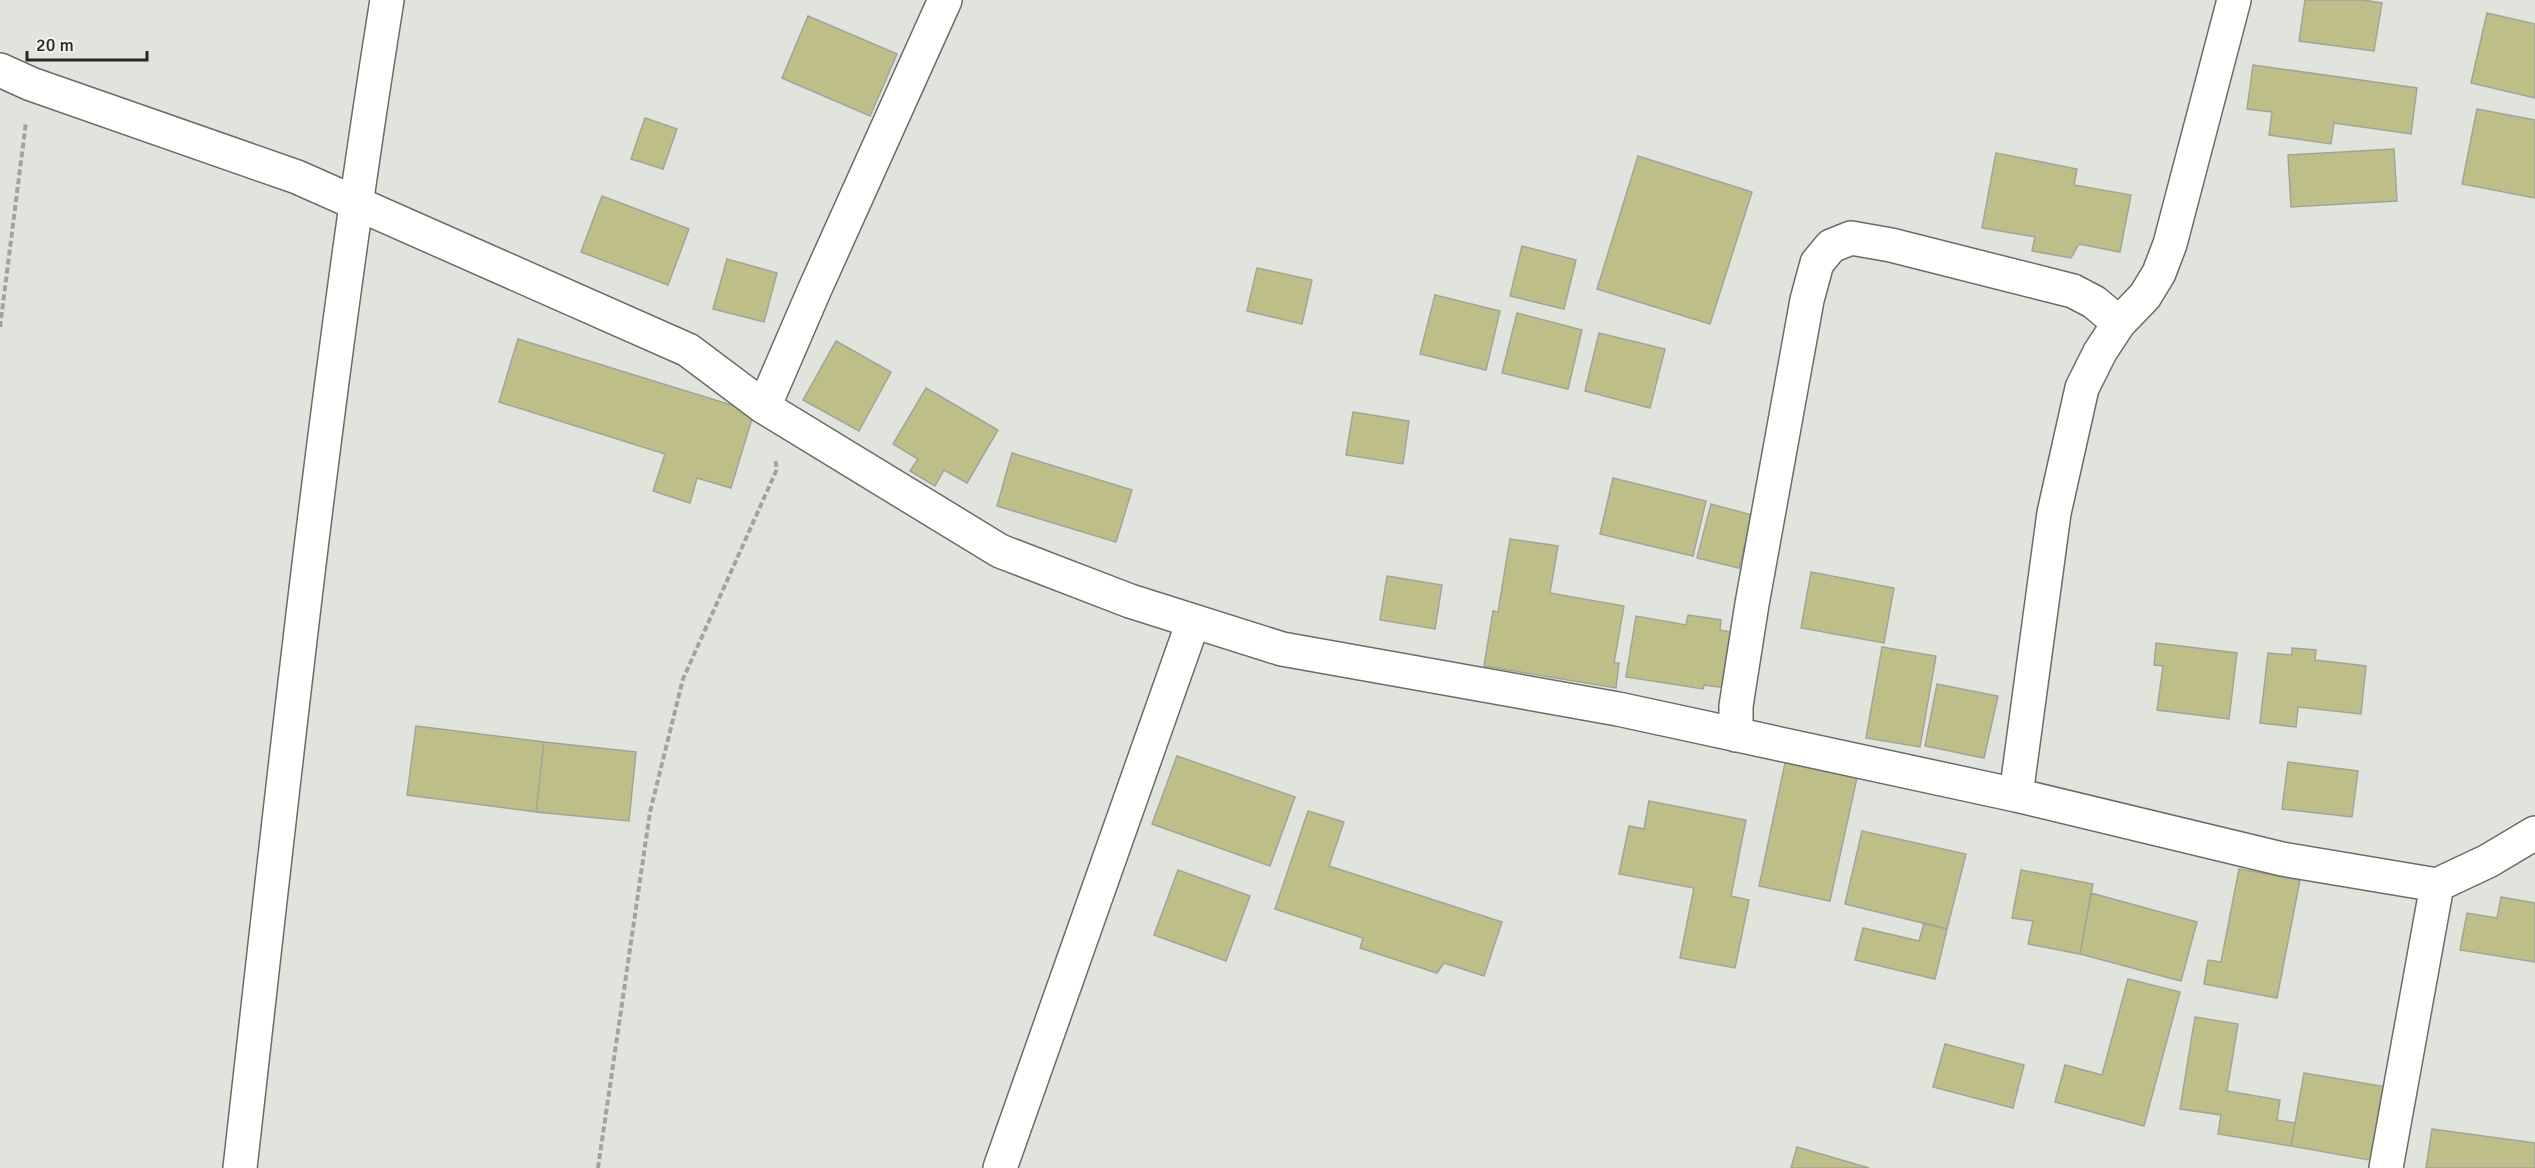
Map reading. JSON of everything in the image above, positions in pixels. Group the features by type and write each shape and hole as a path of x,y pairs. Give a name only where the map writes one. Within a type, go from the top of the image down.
{"street":[{"path":"240,1168 283,786 355,201 387,0"},
{"path":"764,407 945,0"},
{"path":"2016,795 2054,513 2068,441 2082,388 2100,352 2120,323 2145,296 2159,273 2169,244 2234,0"},
{"path":"0,70 31,84 297,177 688,350 764,407 1000,551 1193,622 1282,649 1618,709 2016,795 2282,859 2437,885 2488,861 2535,833"},
{"path":"1736,735 1736,706 1752,604 1807,300 1817,263 1831,246 1851,238 1891,244 2073,291 2094,302 2120,323"},
{"path":"1000,1168 1193,622"},
{"path":"2386,1168 2437,885"}],"path":[{"path":"0,327 31,84"},
{"path":"598,1168 650,812 682,679 777,469 764,407"}],"building":[{"path":"2305,0 2362,0 2382,3 2374,51 2299,41"},
{"path":"2487,13 2535,24 2535,98 2471,83"},
{"path":"808,16 897,54 870,116 782,78"},
{"path":"2253,65 2417,88 2411,134 2334,123 2331,144 2269,135 2272,112 2247,109"},
{"path":"2477,109 2535,120 2535,198 2462,184"},
{"path":"645,118 677,129 663,169 631,159"},
{"path":"2394,149 2397,201 2291,207 2288,155"},
{"path":"1996,153 2077,169 2074,185 2131,195 2120,252 2079,244 2071,258 2032,251 2035,237 1982,228"},
{"path":"1638,156 1752,192 1710,324 1597,289"},
{"path":"602,196 689,229 668,285 581,252"},
{"path":"1522,246 1576,260 1564,309 1510,296"},
{"path":"727,259 777,273 764,322 713,309"},
{"path":"1257,268 1312,280 1302,324 1247,311"},
{"path":"1435,295 1500,311 1486,370 1420,354"},
{"path":"1517,313 1582,330 1568,389 1502,373"},
{"path":"1599,333 1665,349 1650,408 1585,391"},
{"path":"518,339 754,412 731,488 697,478 690,503 653,491 665,454 499,402"},
{"path":"836,341 891,372 859,431 803,400"},
{"path":"926,388 998,430 967,483 944,470 935,486 910,471 918,459 893,444"},
{"path":"1353,412 1409,421 1403,464 1346,455"},
{"path":"1012,453 1132,490 1116,542 997,506"},
{"path":"1613,478 1706,501 1693,556 1600,534"},
{"path":"1711,504 1752,515 1739,568 1697,558"},
{"path":"1510,539 1558,546 1550,593 1624,606 1614,663 1619,663 1616,688 1484,666 1493,611 1498,612"},
{"path":"1811,572 1894,588 1884,643 1801,628"},
{"path":"1387,576 1442,585 1435,629 1380,620"},
{"path":"1688,615 1721,620 1720,630 1735,633 1726,688 1704,685 1703,689 1626,677 1636,616 1686,625"},
{"path":"2156,643 2237,653 2229,719 2157,710 2163,666 2154,665"},
{"path":"1882,647 1936,656 1920,747 1866,738"},
{"path":"2292,648 2316,650 2315,660 2366,666 2361,714 2298,707 2296,727 2260,723 2268,653 2292,655"},
{"path":"1937,684 1998,696 1984,758 1925,746"},
{"path":"416,726 544,742 536,812 407,795"},
{"path":"544,742 636,752 629,821 536,812"},
{"path":"1788,749 1860,764 1830,901 1759,886"},
{"path":"1177,756 1295,797 1270,866 1152,824"},
{"path":"2288,762 2358,771 2352,817 2282,809"},
{"path":"1649,801 1746,820 1731,896 1749,900 1735,968 1680,958 1694,888 1619,874 1629,826 1644,829"},
{"path":"1308,811 1344,822 1329,866 1502,922 1484,976 1444,963 1437,973 1360,948 1363,938 1275,909"},
{"path":"1862,831 1966,854 1947,929 1845,904"},
{"path":"2239,869 2300,880 2277,998 2204,984 2208,960 2221,962"},
{"path":"1178,870 1250,896 1226,961 1154,935"},
{"path":"2021,870 2093,884 2080,954 2028,944 2033,921 2012,918"},
{"path":"2091,893 2197,922 2181,981 2080,954"},
{"path":"2501,897 2535,903 2535,962 2460,950 2467,913 2497,918"},
{"path":"1924,923 1947,929 1935,979 1855,960 1863,928 1919,941"},
{"path":"2128,979 2180,992 2144,1126 2055,1102 2065,1065 2102,1075"},
{"path":"2195,1017 2238,1024 2227,1091 2280,1100 2277,1120 2295,1123 2291,1146 2218,1134 2221,1115 2180,1109"},
{"path":"1945,1044 2024,1065 2013,1108 1933,1087"},
{"path":"2304,1073 2393,1088 2380,1162 2291,1146"},
{"path":"2432,1129 2535,1143 2535,1168 2426,1168"},
{"path":"1797,1147 1869,1168 1791,1168"}]}
